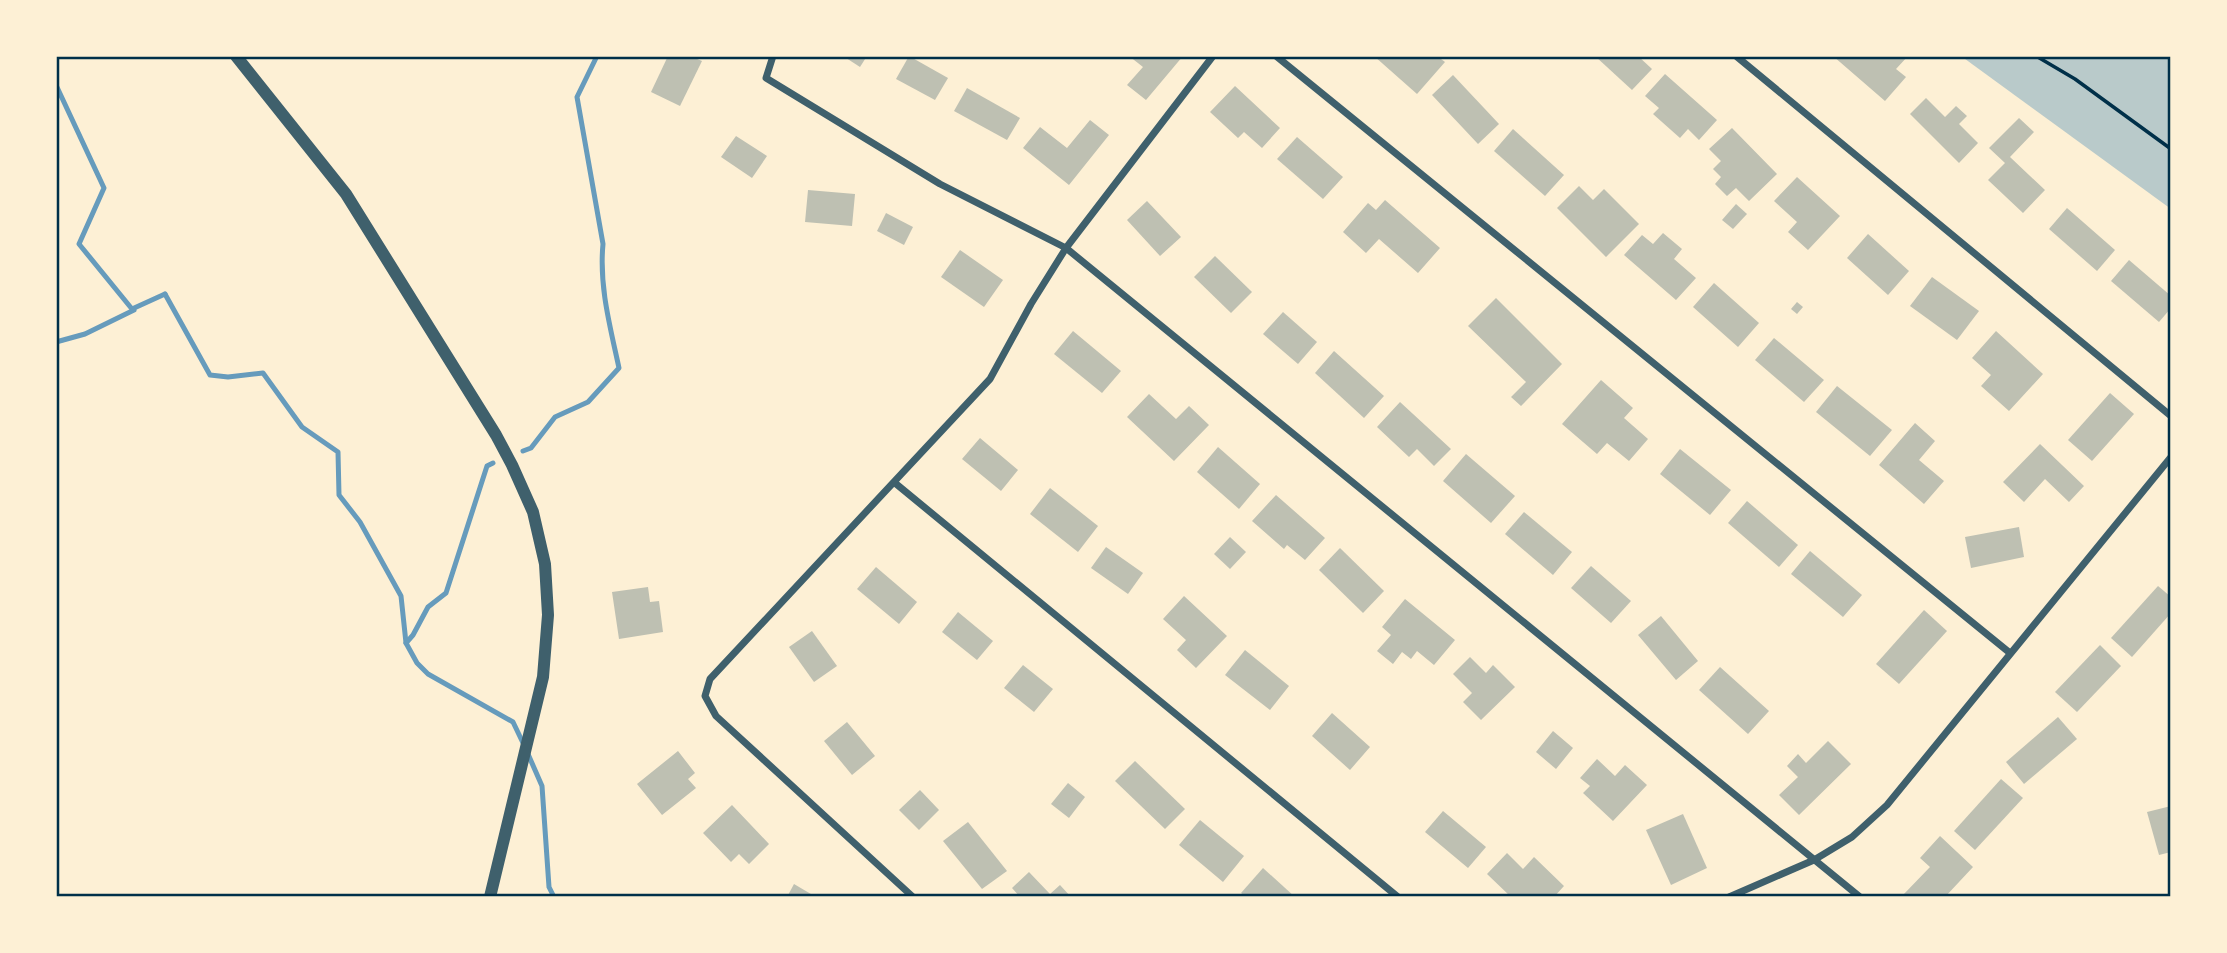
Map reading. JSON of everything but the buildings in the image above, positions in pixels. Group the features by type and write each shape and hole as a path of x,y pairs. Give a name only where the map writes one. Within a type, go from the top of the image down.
{"street":[{"path":"236,56 315,153 373,235 496,435 526,493 538,533 547,594 546,659 490,897"},
{"path":"773,56 766,78 940,184 1066,248 1860,897"},
{"path":"913,897 716,716 705,696 710,679 895,484 990,379 1031,304 1066,248 1213,56"},
{"path":"1276,56 2010,653"},
{"path":"1736,56 2171,416"},
{"path":"1729,897 1814,860 1852,837 1887,805 2171,457"},
{"path":"895,484 1398,897"}],"path":[{"path":"2036,56 2075,79 2171,149"}],"shaded area":[{"path":"1961,56 2171,56 2171,209"}],"waterway":[{"path":"523,451 531,448 555,417 588,402 619,368 606,306 603,244 577,97 597,56"},
{"path":"56,85 104,188 79,244 132,309 165,294"},
{"path":"165,294 210,375 228,377 263,373 302,427 338,452 339,495 360,522 401,596 406,643 417,663 428,674 513,722 524,745"},
{"path":"56,342 85,334 134,310"},
{"path":"406,643 428,607 446,593 487,466 493,463"},
{"path":"528,754 542,786 549,887 554,897"}]}
